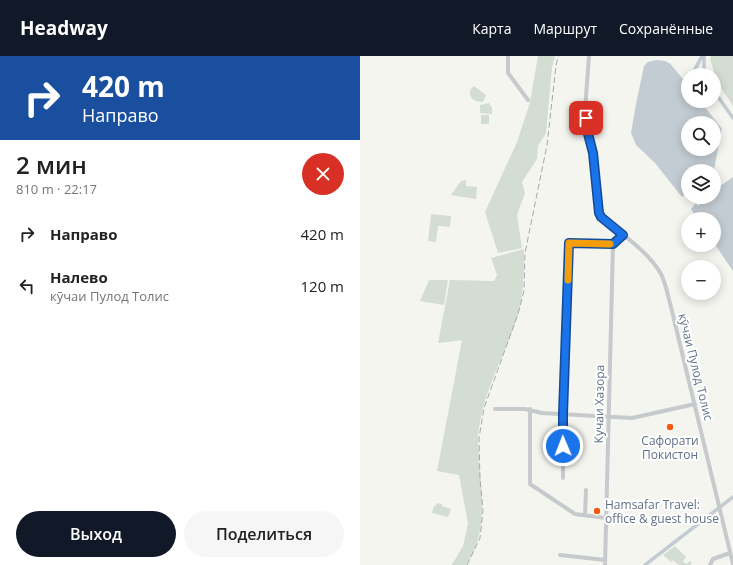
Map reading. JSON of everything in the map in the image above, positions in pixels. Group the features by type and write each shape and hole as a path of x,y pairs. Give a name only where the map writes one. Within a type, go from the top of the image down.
{"street":[{"path":"508,56 508,74 528,100"},
{"name":"кӯчаи Пулод Толис","path":"589,56 585,110 586,126 593,153 599,213 601,217 653,262 662,278 695,404 733,564"},
{"path":"563,478 563,414 569,243 613,244 623,235"},
{"name":"Кучаи Хазора","path":"605,565 613,244"},
{"path":"495,409 530,409 542,413 632,418 695,404"},
{"path":"530,409 530,484 575,514 606,518"},
{"path":"585,515 586,490"},
{"path":"710,565 713,559 730,553"},
{"path":"560,556 604,560"}],"shaded area":[{"path":"538,56 555,56 552,68 546,133 538,146 537,159 522,182 525,193 517,215 522,248 498,253 485,212 517,142 530,102"},
{"path":"711,56 733,56 733,106 721,88 721,68 713,68 710,59"},
{"path":"657,60 665,61 671,64 669,67 681,82 681,108 702,108 709,116 681,116 681,156 714,156 712,164 681,164 681,196 655,163 636,145 631,133 644,66 648,62"},
{"path":"474,86 486,95 483,102 475,100 470,96 470,90"},
{"path":"489,103 492,108 492,114 480,113 480,105"},
{"path":"481,115 489,115 489,124 481,124"},
{"path":"733,177 733,271 720,252 721,212 693,212 691,209 695,204 698,206 700,204 721,204 721,185"},
{"path":"466,180 466,186 477,187 476,199 451,195 461,181"},
{"path":"431,214 451,216 450,227 438,226 436,242 428,241"},
{"path":"524,249 523,290 518,315 494,375 480,422 478,441 482,514 478,540 466,565 451,565 463,546 468,523 459,475 437,471 462,340 438,343 450,280 494,281 497,275 491,258"},
{"path":"429,280 448,280 444,305 420,301"},
{"path":"436,503 442,504 442,506 451,509 448,517 432,513"},
{"path":"675,546 686,557 683,561 686,564 690,561 692,563 690,565 679,565 672,560 671,562 663,555"}],"waterway":[{"path":"696,68 702,56"},
{"path":"704,56 704,68"},
{"path":"665,64 670,66 681,79"},
{"path":"721,101 733,118"},
{"path":"704,108 720,129 713,164"},
{"path":"645,565 733,497"}],"railway":[{"path":"467,565 480,538 483,510 480,480 479,438 484,408 518,314 524,291 525,253 547,145 558,56"}],"slow traffic":[{"path":"568,280 569,243 610,244"}],"place":[{"name":"Сафорати Покистон","path":"670,427"},
{"name":"Hamsafar Travel: office & guest house","path":"597,511"}],"route":[{"path":"563,446 569,243 613,244 623,235 601,217 599,213 593,153 586,126 586,118"}]}
